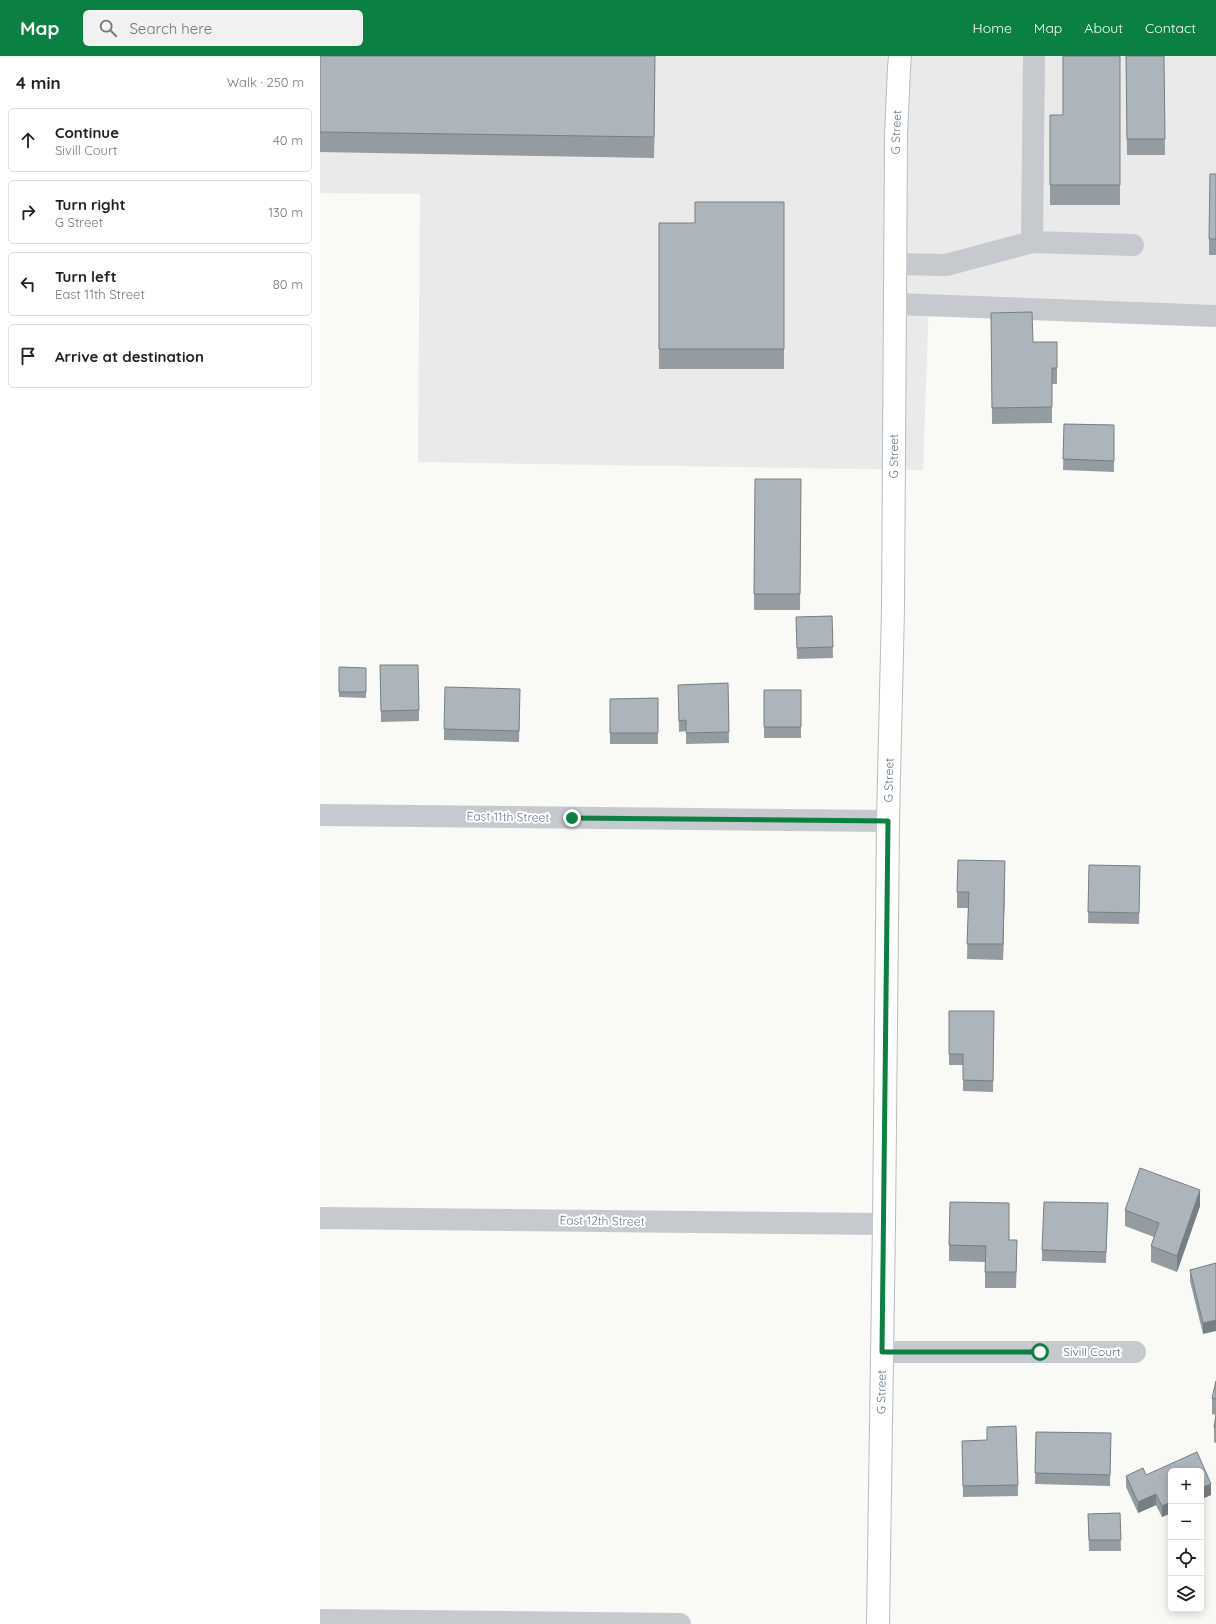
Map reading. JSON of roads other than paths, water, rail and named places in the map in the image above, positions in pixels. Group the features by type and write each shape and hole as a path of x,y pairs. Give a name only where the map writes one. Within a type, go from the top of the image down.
{"main road":[{"name":"G Street","path":"878,1624 888,821 893,608 896,136 900,56"}],"street":[{"path":"1032,242 1034,56"},
{"path":"895,264 946,265 1032,242 1133,245"},
{"path":"895,304 1216,316"},
{"name":"East 11th Street","path":"320,815 888,821"},
{"name":"East 12th Street","path":"320,1218 884,1224"},
{"name":"Sivill Court","path":"882,1352 1135,1352"},
{"path":"320,1620 680,1624"}]}
